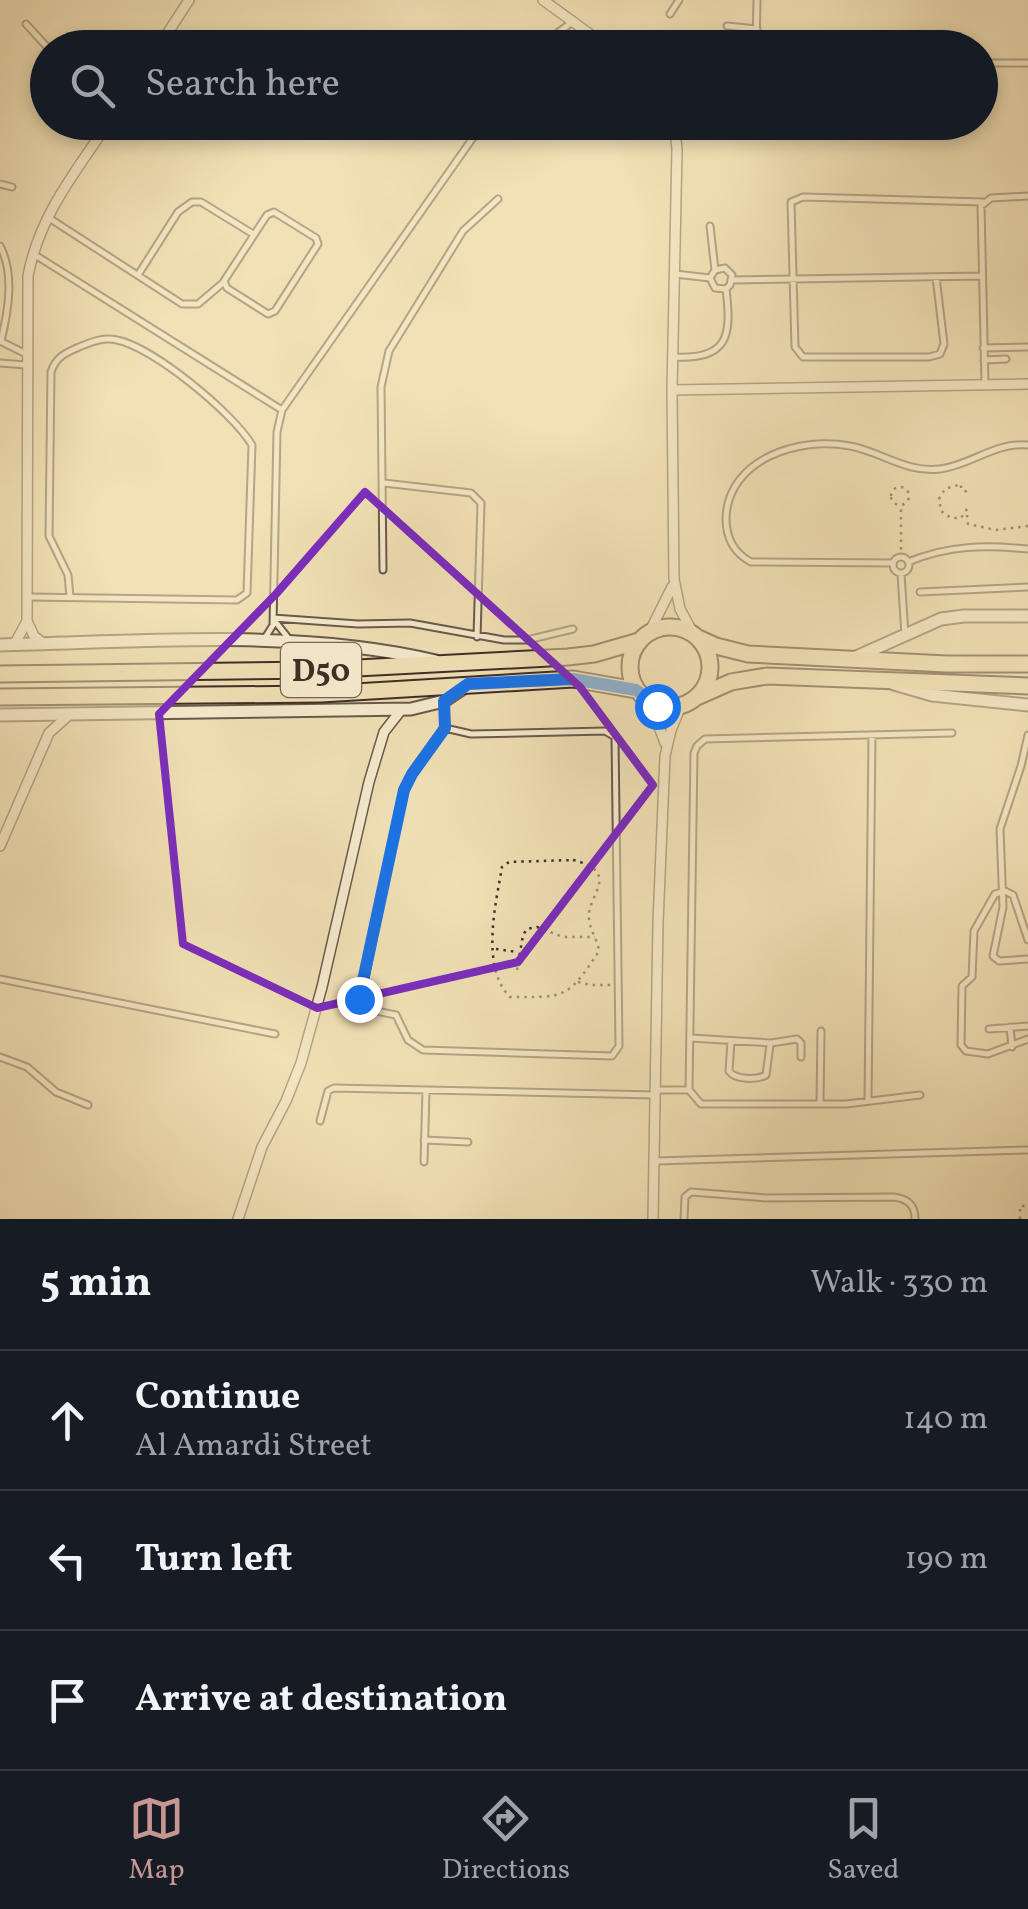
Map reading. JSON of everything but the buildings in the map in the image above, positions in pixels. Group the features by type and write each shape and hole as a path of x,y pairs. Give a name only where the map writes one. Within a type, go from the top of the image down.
{"main road":[{"path":"1028,664 748,654 716,646 672,627 644,637 630,661 630,676 636,690 650,703 665,708 681,706 731,682 768,676 1028,686"},
{"path":"695,636 706,650 710,667 707,683 697,697"},
{"name":"D50","path":"0,674 319,670 450,664 594,654 644,637"},
{"name":"D50","path":"0,696 321,694 573,679 636,690"}],"street":[{"path":"170,30 190,0"},
{"path":"543,0 586,30"},
{"path":"44,644 34,636 26,620 28,276 32,253 47,216 97,140"},
{"path":"676,140 674,580 680,609 695,636"},
{"path":"672,390 1028,384"},
{"path":"644,637 662,613 674,580"},
{"path":"850,658 952,617 1028,616"},
{"path":"7,645 26,620"},
{"path":"7,645 292,640 341,643 450,664"},
{"path":"890,683 932,695 1028,705"},
{"path":"0,715 402,709 444,701 468,684"},
{"path":"650,703 666,746"},
{"path":"653,1219 658,906 666,746 681,706"},
{"path":"238,1219 262,1147 286,1101 307,1044 384,732 402,709"},
{"path":"373,710 382,720 384,732"},
{"path":"27,714 40,722 46,740"},
{"path":"0,846 46,740 69,715"}],"lane":[{"path":"670,14 679,0"},
{"path":"727,26 756,29 756,0"},
{"path":"562,30 574,21"},
{"path":"26,24 32,30"},
{"path":"998,63 1028,62"},
{"path":"260,641 270,631 273,618 277,432 282,410 471,140"},
{"path":"0,184 12,186"},
{"path":"936,276 944,344 940,354 803,357 795,346 790,205 796,198 983,202 1028,196"},
{"path":"383,570 381,386 389,351 462,230 498,199"},
{"path":"138,276 178,212 192,202 209,206 254,234"},
{"path":"983,202 980,210 985,385"},
{"path":"47,216 190,306 204,300 224,282 267,215 274,212 316,238 318,244 272,313 264,314 224,282"},
{"path":"710,226 715,270 710,278"},
{"path":"0,246 8,268 8,297 0,341 26,360"},
{"path":"32,253 282,410"},
{"path":"715,270 725,268 732,280"},
{"path":"675,274 710,278"},
{"path":"732,280 982,276"},
{"path":"710,278 715,288 726,289"},
{"path":"673,358 706,356 722,344 729,326 726,289 732,280"},
{"path":"26,597 237,600 248,587 254,450 250,439 199,389 135,347 116,340 96,340 67,352 56,360 51,372 49,536 68,575 70,597"},
{"path":"984,348 1028,348"},
{"path":"984,360 1006,359"},
{"path":"0,363 26,360"},
{"path":"908,562 900,557 893,562 752,562 736,551 726,530 727,506 735,483 771,456 802,447 848,445 905,466 936,470 968,461 996,447 1028,444"},
{"path":"382,483 471,493 482,503 477,637"},
{"path":"908,562 964,546 1028,549"},
{"path":"893,562 894,570 901,574"},
{"path":"901,574 908,570 908,562"},
{"path":"901,574 905,635"},
{"path":"920,592 1028,587"},
{"path":"273,618 410,623 477,637 527,640 573,629"},
{"path":"273,618 280,631 292,640"},
{"path":"444,701 445,728 406,785 359,999 361,1005 396,1015 408,1040 423,1050 605,1058 614,1054 619,1046 615,737 605,730 471,734 445,728"},
{"path":"920,1094 820,1104 702,1104 688,1090 696,746 705,739 952,733"},
{"path":"868,1101 872,735"},
{"path":"1028,735 1000,829 1002,913 993,956 999,961 1028,959"},
{"path":"1002,891 1015,899 1028,940"},
{"path":"1002,891 992,898 974,931 972,977 962,986 961,1045 966,1052 981,1054 1028,1040"},
{"path":"0,978 275,1034"},
{"path":"989,1028 1028,1026"},
{"path":"1010,1027 1012,1047"},
{"path":"820,1104 821,1031"},
{"path":"690,1038 770,1044 797,1039 801,1043 801,1057"},
{"path":"731,1041 730,1071 736,1077 766,1076 770,1044"},
{"path":"0,1057 26,1066 56,1092 88,1104"},
{"path":"320,1121 326,1094 332,1088 688,1090"},
{"path":"424,1162 426,1090"},
{"path":"424,1140 468,1142"},
{"path":"654,1161 1028,1150"},
{"path":"684,1219 684,1197 691,1192 766,1198 894,1197 912,1205 915,1219"}],"path":[{"path":"967,492 961,490 960,484 951,486 939,499 941,510 950,518 961,518 966,511 968,524 996,530 1028,526"},
{"path":"900,557 901,505"},
{"path":"573,860 594,868 599,891 589,918 598,952 567,993 510,998 501,986 494,949 494,900 502,866 509,862 573,860"},
{"path":"517,970 523,935 532,927 564,937 596,937"},
{"path":"494,949 520,953"},
{"path":"578,982 619,984"},
{"path":"1020,1219 1020,1206 1028,1206"}],"highlighted area":[{"path":"365,492 580,687 653,785 518,962 317,1008 183,944 159,714 276,594"}],"route":[{"path":"359,999 404,790 444,732 444,701 468,684 573,679 636,690 657,706"}]}
